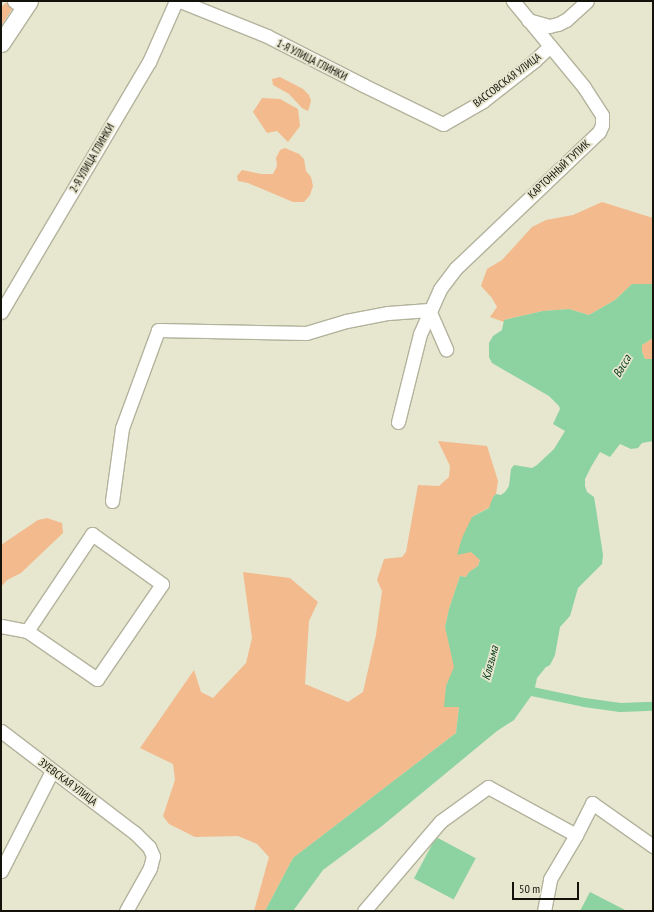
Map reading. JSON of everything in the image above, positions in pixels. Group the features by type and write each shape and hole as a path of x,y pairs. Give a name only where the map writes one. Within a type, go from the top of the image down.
{"main road":[{"path":"1,43 22,3"}],"street":[{"name":"2-Я УЛИЦА ГЛИНКИ","path":"1,312 149,62 176,1"},
{"name":"1-Я УЛИЦА ГЛИНКИ","path":"180,1 266,36 443,124"},
{"name":"КАРТОННЫЙ ТУПИК","path":"398,422 420,334 429,310 440,289 456,268 600,132 602,125 602,115 596,105 570,69 513,1"},
{"path":"528,20 549,26 558,24 566,20 587,1"},
{"name":"ВАССОВСКАЯ УЛИЦА","path":"443,124 483,101 534,62 550,46"},
{"path":"112,501 122,428 158,330 306,334 346,321 388,313 429,310 446,349"},
{"path":"1,626 27,631 97,679 162,584 92,534 27,631"},
{"name":"ЗУЕВСКАЯ УЛИЦА","path":"1,731 52,772 135,833 149,847 153,856 150,868 126,911"},
{"path":"1,871 52,772"},
{"path":"364,911 441,821 488,787 576,835"},
{"path":"544,911 550,879 576,835 592,803 653,846"}],"shaded area":[{"path":"6,3 10,4 12,9 1,26 1,7"},
{"path":"280,77 303,89 309,95 311,101 308,111 302,108 289,94 273,85 272,79"},
{"path":"262,98 280,99 298,109 300,126 288,142 277,131 267,133 253,112"},
{"path":"285,148 299,154 304,159 306,171 311,177 313,186 310,195 304,202 293,202 248,183 238,181 237,176 242,170 261,174 273,174 277,166 276,158 280,150"},
{"path":"602,202 653,218 653,284 632,284 615,300 589,315 569,309 543,311 504,320 504,322 490,317 497,307 492,298 481,286 487,269 502,260 532,227 546,220 573,215"},
{"path":"653,338 653,359 645,359 642,352 642,345"},
{"path":"438,441 487,446 498,481 496,494 493,497 490,507 472,517 471,552 480,559 478,566 469,572 466,577 460,576 449,609 445,627 455,667 446,686 445,707 459,707 456,733 293,858 265,911 254,911 269,857 257,844 238,836 195,837 169,824 163,816 175,780 173,764 140,748 194,670 201,692 213,698 246,663 252,638 243,572 290,578 318,602 309,621 305,684 348,702 363,692 376,635 382,591 377,580 384,559 402,557 406,552 418,485 439,486 449,477 450,466"},
{"path":"47,518 62,523 63,533 21,573 7,580 1,587 1,545 38,520"}],"water":[{"path":"632,284 653,284 653,338 642,345 642,352 645,359 653,359 653,441 642,443 638,448 631,449 620,444 610,457 600,452 585,479 587,492 594,497 603,555 602,564 578,588 570,616 560,627 555,655 550,665 546,667 537,678 534,692 514,720 497,731 382,826 323,870 293,911 265,911 293,858 456,733 459,707 444,707 446,686 454,667 445,627 449,609 460,576 466,577 469,572 478,566 480,560 471,552 457,555 462,538 472,517 489,508 493,497 496,494 501,495 505,492 509,486 511,469 514,465 532,468 537,465 554,449 565,431 553,424 560,409 549,396 492,363 489,357 489,343 493,336 502,330 504,320 543,311 569,309 589,315 615,300"},
{"path":"436,837 476,858 454,900 414,878"},
{"path":"590,892 627,911 580,911"}],"waterway":[{"path":"522,689 584,702 620,707 653,706"}],"water label":[{"name":"Васса","path":"622,366"},
{"name":"Клязьма","path":"490,663"}]}
